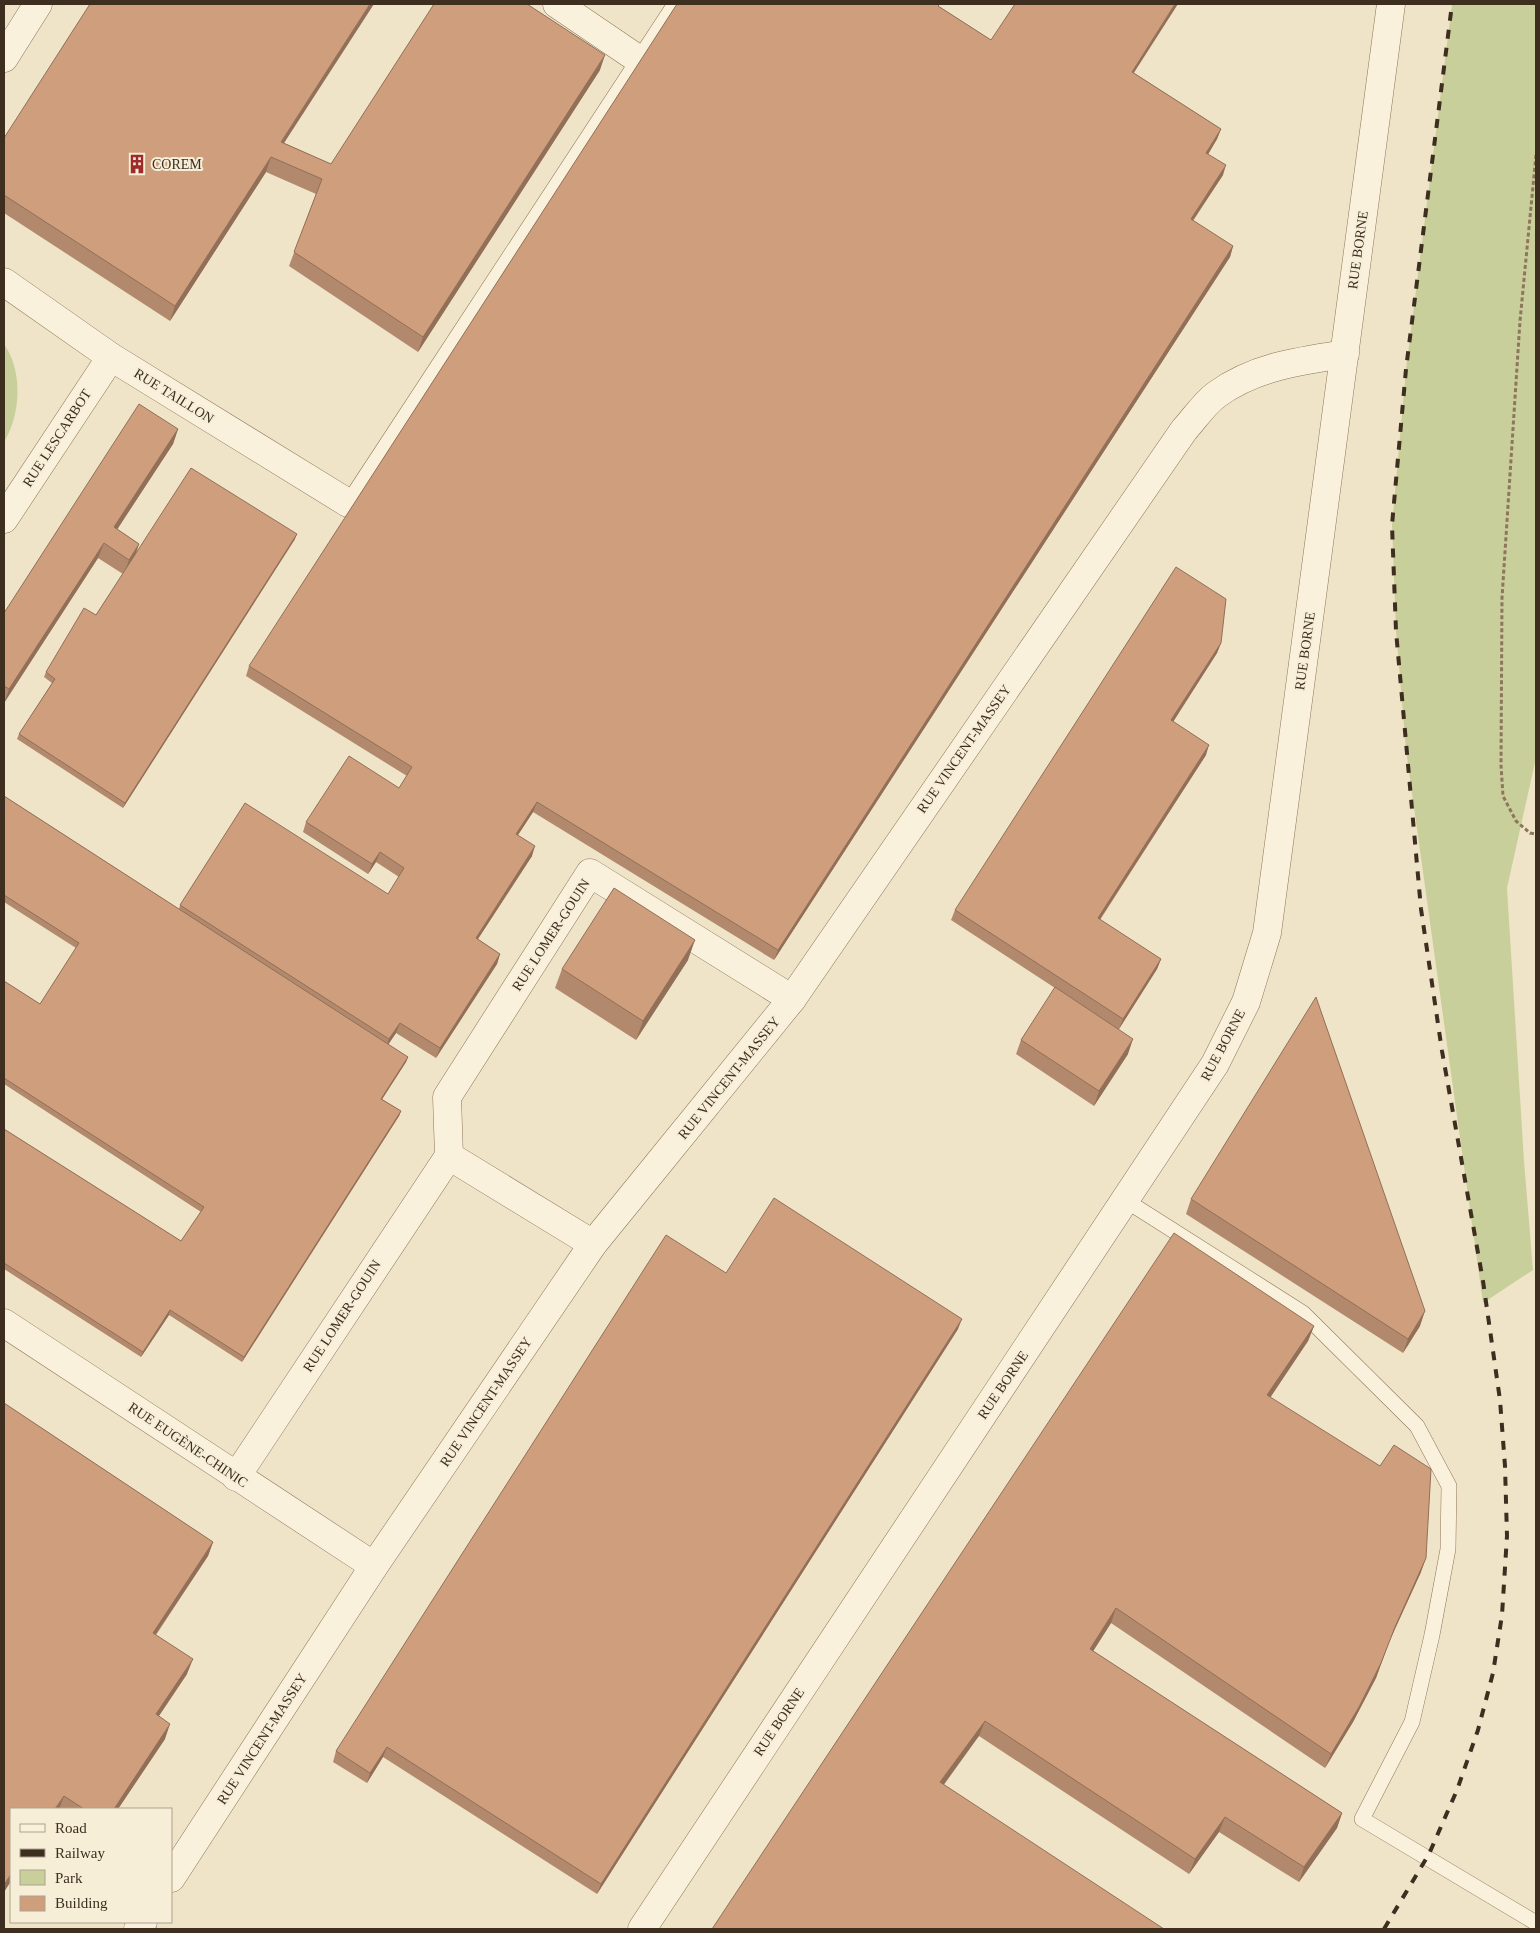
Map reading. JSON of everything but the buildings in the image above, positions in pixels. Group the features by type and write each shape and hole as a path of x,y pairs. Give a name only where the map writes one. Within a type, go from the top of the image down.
{"street":[{"path":"4,58 38,4"},
{"path":"557,4 638,59"},
{"name":"RUE BORNE","path":"642,1929 1216,1064 1246,1002 1267,933 1391,4"},
{"name":"RUE TAILLON","path":"4,282 111,357 348,503"},
{"name":"RUE VINCENT-MASSEY","path":"172,1876 374,1566 593,1244 792,999 1184,430 1215,396 1252,374 1289,363 1344,354"},
{"name":"RUE LESCARBOT","path":"4,519 111,357"},
{"name":"RUE LOMER-GOUIN","path":"236,1477 449,1156 447,1097 590,873 792,999"},
{"path":"449,1156 593,1244"},
{"name":"RUE EUGÈNE-CHINIC","path":"4,1323 374,1566"}],"lane":[{"path":"348,503 675,4"},
{"path":"1125,1200 1303,1313 1417,1426 1448,1486 1448,1549 1432,1635 1412,1722 1362,1819 1536,1923"}],"path":[{"path":"1536,155 1520,321 1502,598 1501,765 1503,796 1516,821 1530,832 1536,834"}],"green space":[{"path":"1452,4 1536,4 1536,758 1507,888 1524,1161 1533,1270 1483,1303 1406,750 1396,631 1392,525 1406,369"},
{"path":"4,344 14,367 18,393 14,419 4,442"}],"railway":[{"path":"1384,1929 1429,1854 1457,1790 1478,1730 1493,1673 1502,1615 1507,1536 1505,1466 1500,1400 1483,1281 1442,1051 1421,909 1396,631 1392,525 1406,369 1452,4"}],"place":[{"name":"COREM","path":"137,164"}]}
